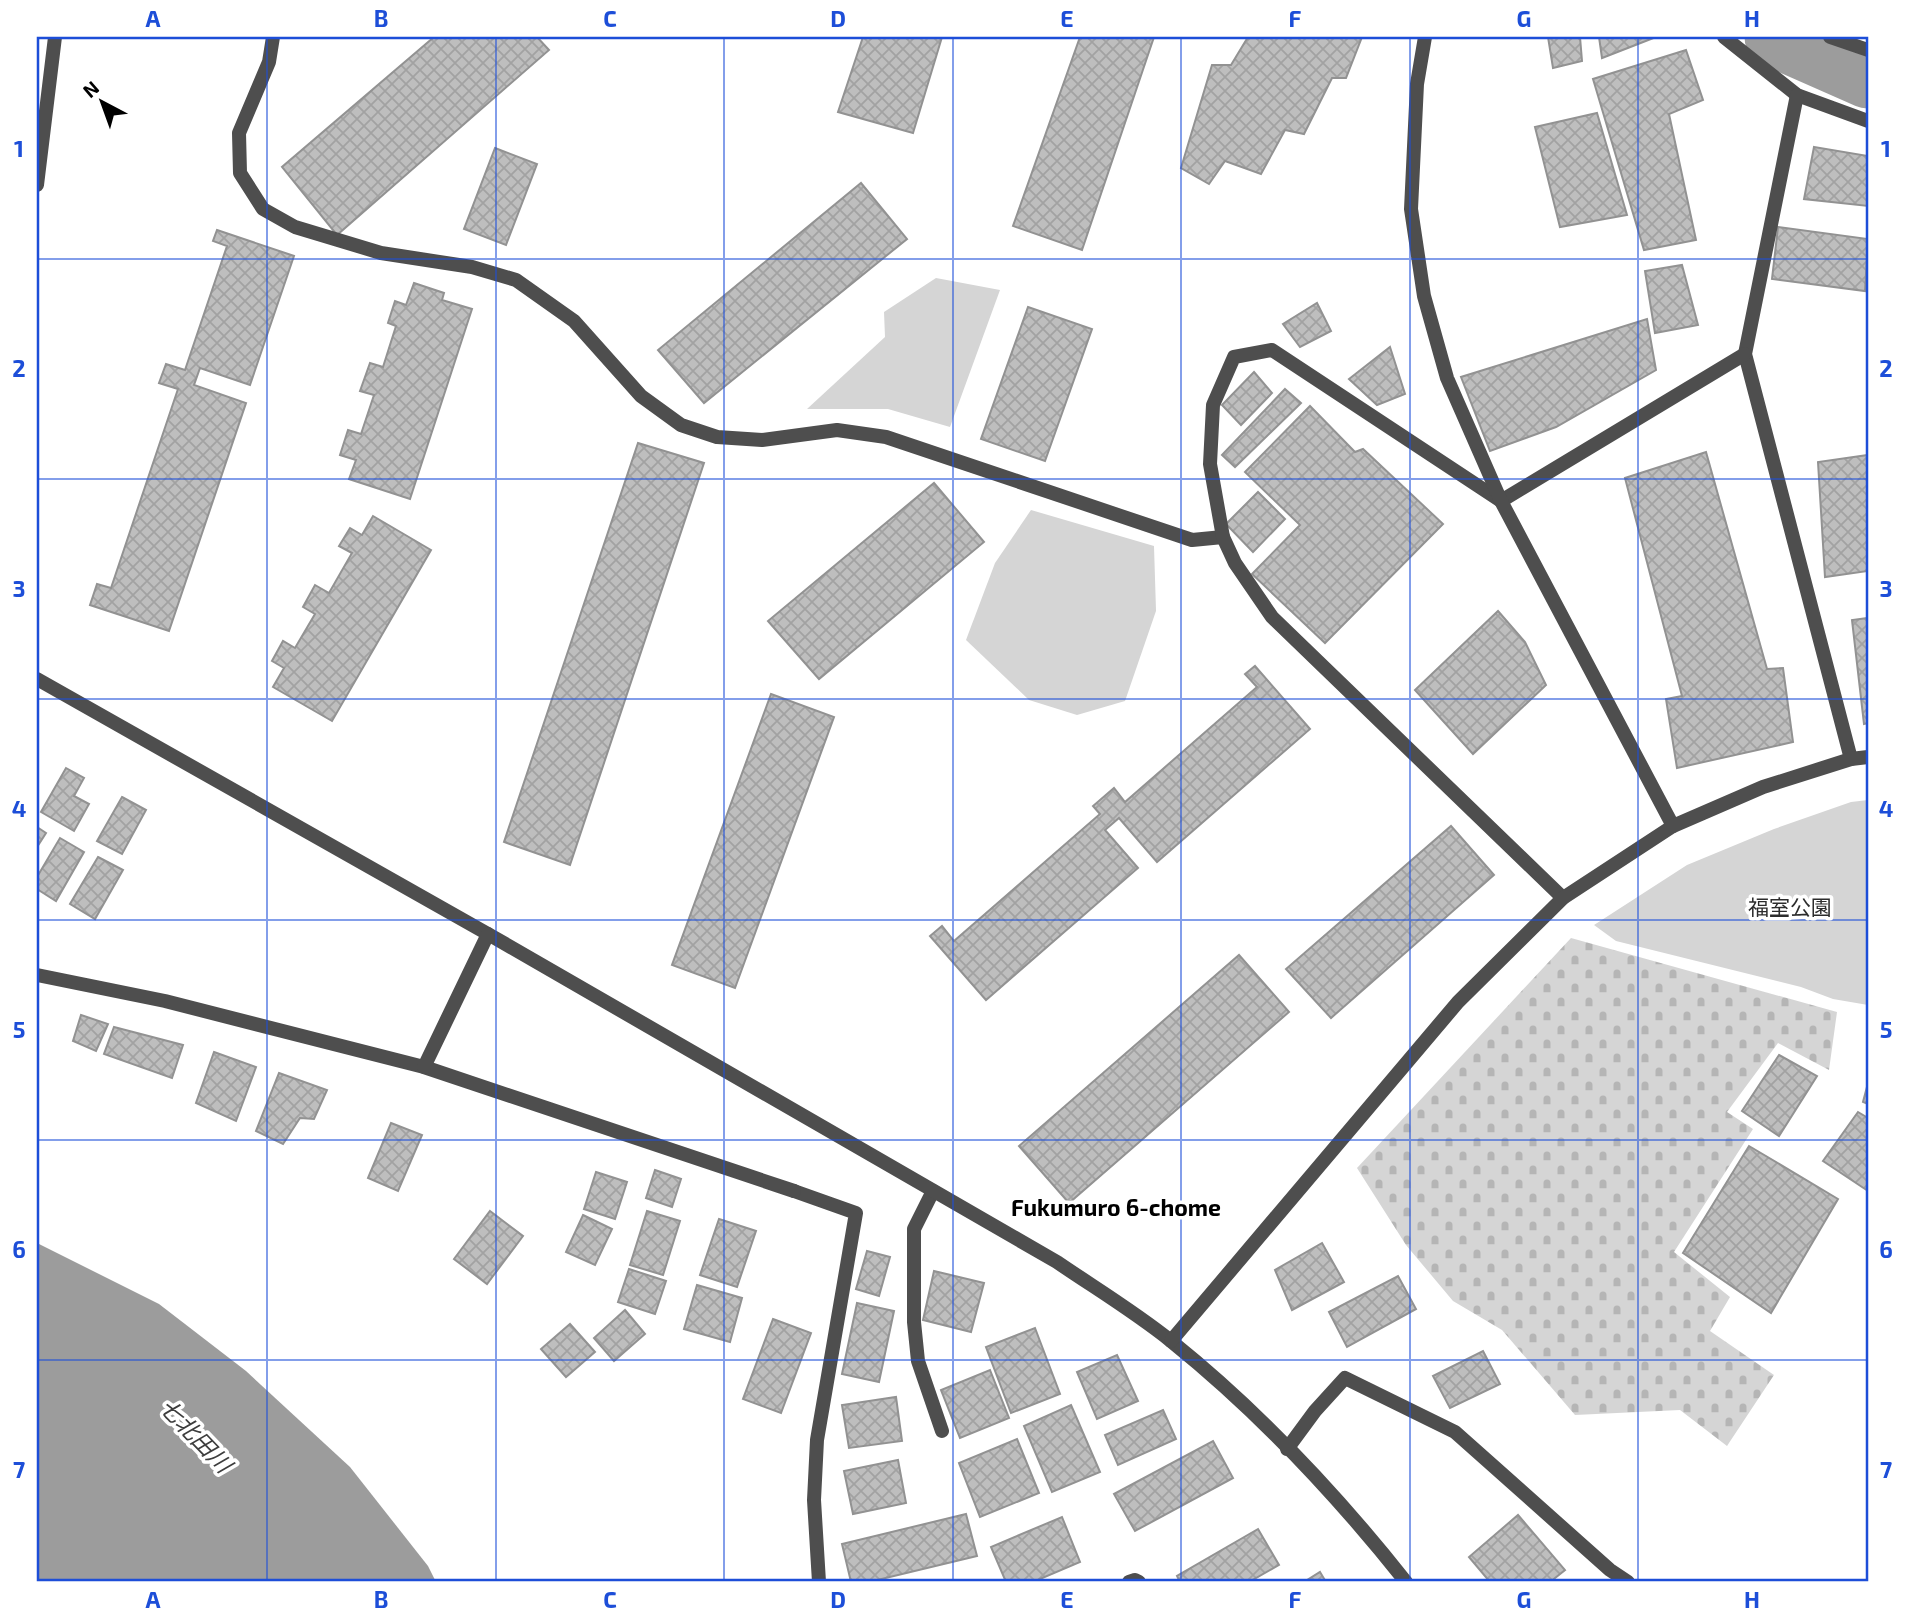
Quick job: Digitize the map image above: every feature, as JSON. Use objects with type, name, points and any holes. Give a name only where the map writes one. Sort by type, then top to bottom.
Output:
[{"type":"street","points":[[37,185],[55,37]]},
{"type":"street","points":[[273,37],[269,62],[239,133],[240,173],[263,209],[295,228],[381,253],[472,267],[516,280],[574,321],[641,396],[681,425],[717,437],[762,440],[837,430],[886,438],[1192,540],[1223,537]]},
{"type":"street","points":[[1424,37],[1417,84],[1411,209],[1424,296],[1447,378],[1501,501],[1673,826]]},
{"type":"street","points":[[1724,37],[1797,95],[1868,121]]},
{"type":"street","points":[[1830,37],[1868,50]]},
{"type":"street","points":[[1797,95],[1745,354],[1851,759]]},
{"type":"street","points":[[1501,501],[1272,349],[1234,357],[1213,405],[1210,464],[1223,537],[1235,564],[1272,617],[1563,898]]},
{"type":"street","points":[[1501,501],[1745,354]]},
{"type":"street","points":[[37,679],[488,934],[1057,1262],[1171,1341],[1287,1449],[1370,1538],[1406,1582]]},
{"type":"street","points":[[1171,1341],[1458,1002],[1563,898],[1673,826],[1763,787],[1851,759],[1868,757]]},
{"type":"street","points":[[424,1067],[488,934]]},
{"type":"street","points":[[37,975],[165,1001],[424,1067],[856,1213],[817,1440],[814,1500],[819,1582]]},
{"type":"street","points":[[933,1191],[914,1229],[914,1322],[918,1361],[942,1431]]},
{"type":"street","points":[[1287,1449],[1315,1411],[1345,1378],[1455,1432],[1609,1570],[1628,1582]]},
{"type":"street","points":[[1129,1582],[1139,1582]]},
{"type":"green space","points":[[936,278],[1000,290],[950,427],[888,409],[807,409],[885,337],[884,312]]},
{"type":"green space","points":[[1031,510],[1154,546],[1156,611],[1125,701],[1077,715],[1029,700],[966,640],[995,563]]},
{"type":"green space","name":"福室公園","points":[[1868,800],[1868,1005],[1833,999],[1801,987],[1616,941],[1594,925],[1687,865],[1774,829],[1851,802]]},
{"type":"green space","points":[[1571,938],[1837,1012],[1829,1070],[1778,1043],[1727,1112],[1753,1129],[1674,1252],[1730,1297],[1710,1331],[1774,1375],[1727,1446],[1680,1410],[1575,1415],[1502,1330],[1453,1301],[1406,1245],[1357,1168]]},
{"type":"water","name":"七北田川","points":[[37,1243],[159,1304],[246,1371],[350,1467],[428,1566],[436,1582],[37,1582]]},
{"type":"building","points":[[434,37],[537,37],[549,50],[337,235],[282,167]]},
{"type":"building","points":[[863,37],[942,37],[913,133],[838,112]]},
{"type":"building","points":[[1080,37],[1154,37],[1082,250],[1013,226]]},
{"type":"building","points":[[1248,37],[1362,37],[1346,78],[1332,78],[1304,134],[1285,130],[1261,174],[1225,161],[1209,184],[1181,168],[1212,65],[1231,65]]},
{"type":"building","points":[[1548,37],[1580,37],[1582,61],[1553,68]]},
{"type":"building","points":[[1599,37],[1656,37],[1602,58]]},
{"type":"building","points":[[1686,50],[1703,100],[1669,114],[1696,240],[1644,250],[1593,79]]},
{"type":"building","points":[[1597,113],[1627,215],[1560,227],[1535,127]]},
{"type":"building","points":[[1814,147],[1868,156],[1868,206],[1804,199]]},
{"type":"building","points":[[495,148],[537,164],[506,245],[464,229]]},
{"type":"building","points":[[861,183],[907,239],[704,403],[658,350]]},
{"type":"building","points":[[1778,227],[1868,239],[1865,291],[1772,279]]},
{"type":"building","points":[[217,230],[294,256],[250,385],[200,368],[194,385],[246,403],[169,631],[90,605],[97,584],[111,588],[178,389],[159,383],[166,364],[185,370],[227,246],[213,241]]},
{"type":"building","points":[[1682,265],[1698,325],[1655,333],[1645,271]]},
{"type":"building","points":[[414,283],[444,293],[442,300],[472,309],[410,499],[349,479],[356,460],[340,455],[348,430],[361,434],[374,395],[360,391],[370,363],[383,367],[396,326],[388,323],[395,301],[406,305]]},
{"type":"building","points":[[1317,303],[1331,331],[1300,347],[1283,324]]},
{"type":"building","points":[[1028,307],[1092,329],[1045,461],[981,439]]},
{"type":"building","points":[[1647,319],[1656,370],[1556,427],[1490,451],[1461,377]]},
{"type":"building","points":[[1390,347],[1405,394],[1377,405],[1349,379]]},
{"type":"building","points":[[1254,372],[1272,393],[1241,425],[1222,405]]},
{"type":"building","points":[[1285,389],[1301,403],[1235,467],[1222,455]]},
{"type":"building","points":[[1310,406],[1355,452],[1363,449],[1443,524],[1325,643],[1252,574],[1300,525],[1245,472]]},
{"type":"building","points":[[638,443],[704,463],[570,865],[504,842]]},
{"type":"building","points":[[1706,452],[1767,669],[1783,668],[1793,742],[1677,768],[1666,699],[1682,696],[1625,478]]},
{"type":"building","points":[[1868,455],[1868,571],[1825,577],[1818,462]]},
{"type":"building","points":[[934,483],[984,542],[819,679],[768,621]]},
{"type":"building","points":[[1258,492],[1285,519],[1253,552],[1226,524]]},
{"type":"building","points":[[373,516],[431,550],[332,721],[273,687],[284,668],[272,661],[283,641],[295,648],[315,614],[303,607],[315,585],[329,593],[352,553],[339,546],[350,528],[362,535]]},
{"type":"building","points":[[1498,611],[1525,642],[1546,685],[1473,754],[1415,690]]},
{"type":"building","points":[[1868,618],[1868,723],[1864,724],[1852,620]]},
{"type":"building","points":[[1255,666],[1310,729],[1157,862],[1119,818],[1105,830],[1138,868],[986,1000],[930,936],[942,926],[954,941],[1100,814],[1093,806],[1114,788],[1125,802],[1257,687],[1245,674]]},
{"type":"building","points":[[771,694],[834,717],[735,988],[672,965]]},
{"type":"building","points":[[66,768],[84,778],[74,796],[89,804],[74,831],[41,812]]},
{"type":"building","points":[[122,797],[146,810],[122,854],[97,841]]},
{"type":"building","points":[[1451,826],[1494,875],[1331,1018],[1286,969]]},
{"type":"building","points":[[37,827],[46,833],[37,847]]},
{"type":"building","points":[[60,838],[84,852],[56,901],[37,889],[37,877]]},
{"type":"building","points":[[98,857],[123,870],[95,919],[70,904]]},
{"type":"building","points":[[1239,955],[1289,1012],[1069,1203],[1019,1146]]},
{"type":"building","points":[[81,1015],[108,1024],[96,1051],[73,1041]]},
{"type":"building","points":[[114,1027],[183,1045],[172,1078],[104,1054]]},
{"type":"building","points":[[214,1052],[256,1067],[236,1121],[196,1103]]},
{"type":"building","points":[[1779,1055],[1817,1076],[1779,1136],[1742,1111]]},
{"type":"building","points":[[279,1073],[327,1090],[314,1119],[300,1118],[283,1144],[256,1131]]},
{"type":"building","points":[[1868,1083],[1868,1104],[1863,1102]]},
{"type":"building","points":[[1858,1112],[1868,1118],[1868,1191],[1823,1161]]},
{"type":"building","points":[[391,1123],[422,1135],[398,1191],[368,1178]]},
{"type":"building","points":[[1749,1146],[1838,1199],[1771,1313],[1683,1253]]},
{"type":"building","points":[[655,1170],[681,1179],[672,1207],[646,1198]]},
{"type":"building","points":[[596,1172],[627,1182],[615,1219],[584,1209]]},
{"type":"building","points":[[490,1211],[523,1236],[487,1284],[454,1259]]},
{"type":"building","points":[[647,1211],[680,1221],[663,1275],[630,1265]]},
{"type":"building","points":[[583,1215],[612,1229],[595,1265],[566,1252]]},
{"type":"building","points":[[719,1219],[756,1231],[737,1287],[700,1275]]},
{"type":"building","points":[[1322,1243],[1344,1282],[1292,1310],[1275,1270]]},
{"type":"building","points":[[867,1251],[890,1257],[879,1296],[856,1289]]},
{"type":"building","points":[[629,1269],[666,1281],[655,1314],[618,1302]]},
{"type":"building","points":[[934,1271],[984,1283],[971,1332],[923,1320]]},
{"type":"building","points":[[1398,1276],[1416,1309],[1347,1347],[1329,1312]]},
{"type":"building","points":[[697,1285],[742,1298],[730,1342],[684,1329]]},
{"type":"building","points":[[857,1303],[894,1311],[879,1382],[842,1374]]},
{"type":"building","points":[[625,1310],[645,1334],[614,1361],[594,1338]]},
{"type":"building","points":[[773,1319],[811,1333],[781,1413],[743,1399]]},
{"type":"building","points":[[570,1324],[595,1352],[566,1377],[541,1349]]},
{"type":"building","points":[[1035,1328],[1060,1394],[1011,1413],[986,1347]]},
{"type":"building","points":[[1483,1351],[1500,1384],[1450,1408],[1433,1376]]},
{"type":"building","points":[[1117,1355],[1138,1401],[1097,1419],[1077,1372]]},
{"type":"building","points":[[990,1370],[1009,1418],[960,1438],[941,1390]]},
{"type":"building","points":[[896,1397],[902,1441],[849,1448],[842,1405]]},
{"type":"building","points":[[1071,1405],[1100,1472],[1052,1492],[1024,1426]]},
{"type":"building","points":[[1163,1410],[1176,1439],[1118,1465],[1105,1435]]},
{"type":"building","points":[[1017,1439],[1039,1493],[980,1517],[959,1463]]},
{"type":"building","points":[[1213,1441],[1233,1478],[1135,1531],[1114,1494]]},
{"type":"building","points":[[898,1460],[906,1503],[853,1514],[844,1471]]},
{"type":"building","points":[[966,1514],[977,1556],[869,1582],[851,1582],[842,1544]]},
{"type":"building","points":[[1518,1515],[1565,1570],[1550,1582],[1490,1582],[1469,1557]]},
{"type":"building","points":[[1062,1517],[1080,1562],[1033,1582],[1006,1582],[991,1547]]},
{"type":"building","points":[[1258,1529],[1279,1565],[1249,1582],[1180,1582],[1177,1576]]},
{"type":"building","points":[[1320,1572],[1326,1582],[1304,1582]]},
{"type":"waterway","points":[[1775,37],[1868,78]]},
{"type":"district","name":"Fukumuro 6-chome","points":[[1116,1207]]}]
